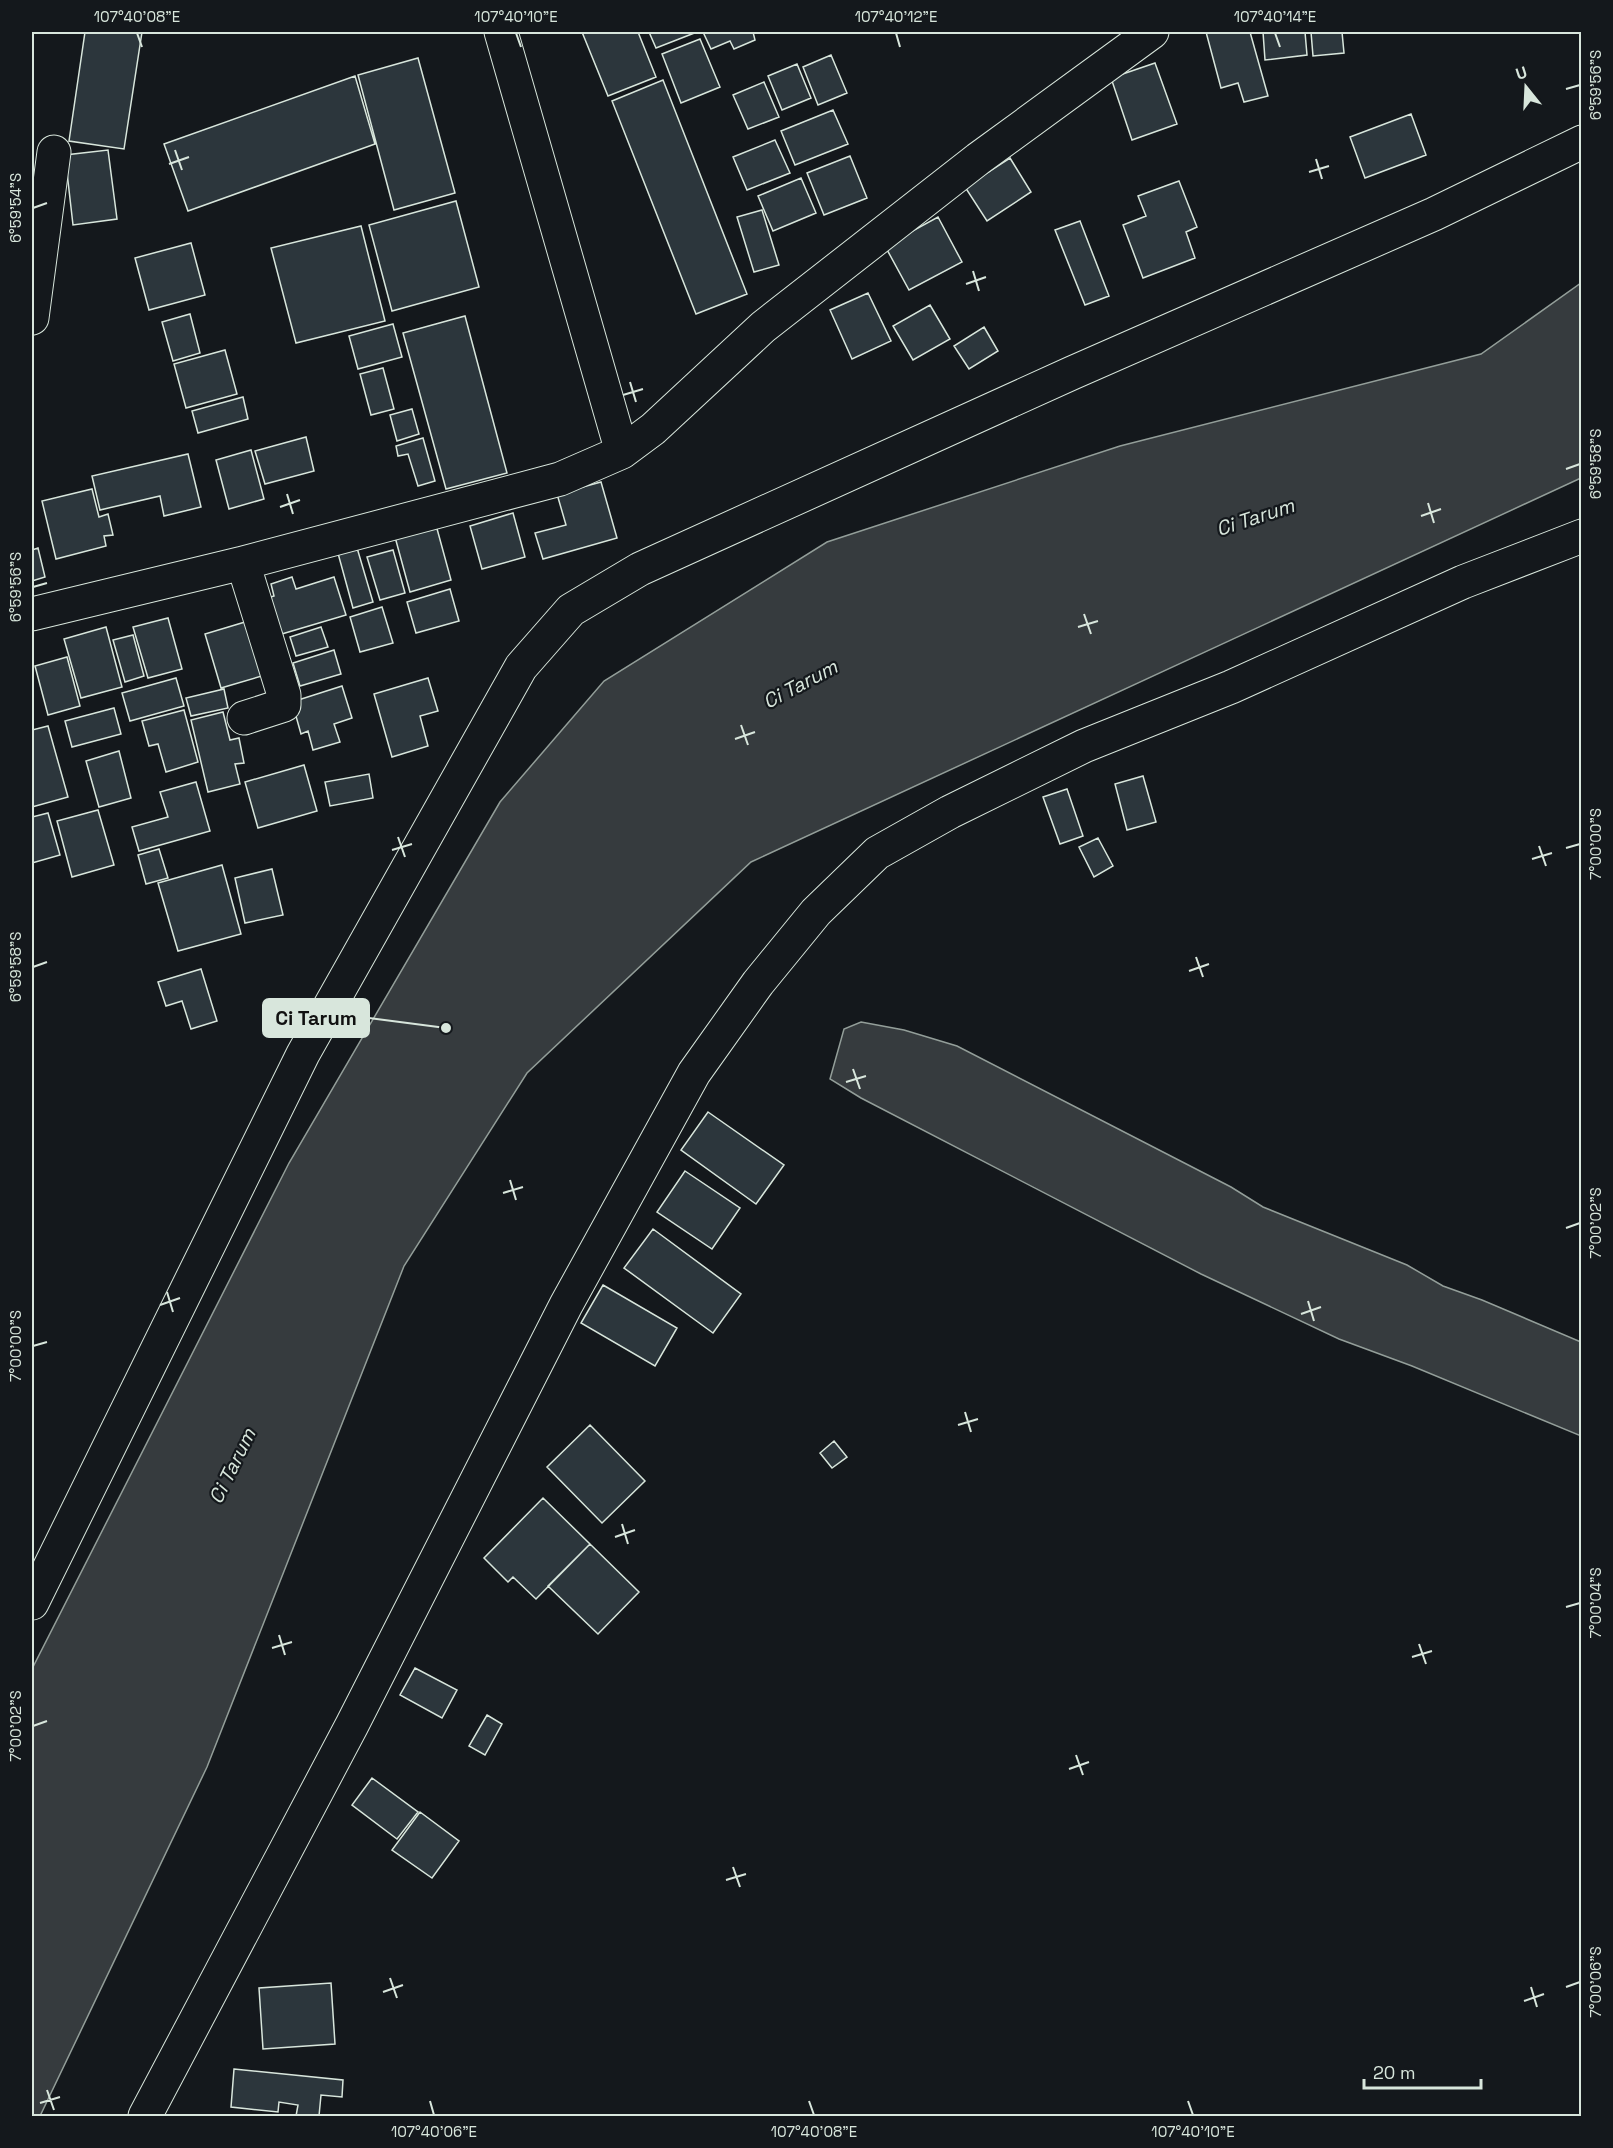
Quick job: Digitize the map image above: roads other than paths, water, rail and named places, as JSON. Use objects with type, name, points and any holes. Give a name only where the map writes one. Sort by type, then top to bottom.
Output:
[{"type":"street","points":[[501,32],[622,452]]},
{"type":"street","points":[[32,614],[243,563],[560,479],[622,452],[653,429],[763,327],[978,159],[1152,32]]},
{"type":"street","points":[[32,1603],[303,1054],[521,667],[571,610],[640,569],[1072,373],[1434,214],[1581,142]]},
{"type":"street","points":[[32,318],[54,152]]},
{"type":"street","points":[[145,2116],[352,1725],[566,1305],[689,1083],[758,983],[816,912],[877,854],[950,812],[1074,751],[1231,687],[1463,582],[1581,536]]},
{"type":"street","points":[[243,563],[284,695],[284,705],[244,718]]},
{"type":"water","points":[[1581,283],[1581,478],[751,862],[527,1073],[404,1266],[207,1767],[40,2116],[32,2116],[32,1669],[289,1163],[500,802],[604,681],[827,542],[1120,446],[1481,354]]},
{"type":"water","points":[[861,1022],[904,1030],[957,1046],[1231,1187],[1263,1207],[1407,1265],[1443,1286],[1581,1342],[1581,1436],[1412,1366],[1339,1339],[1201,1274],[861,1098],[830,1079],[844,1029]]},
{"type":"place","name":"Ci Tarum","points":[[446,1028]]}]
